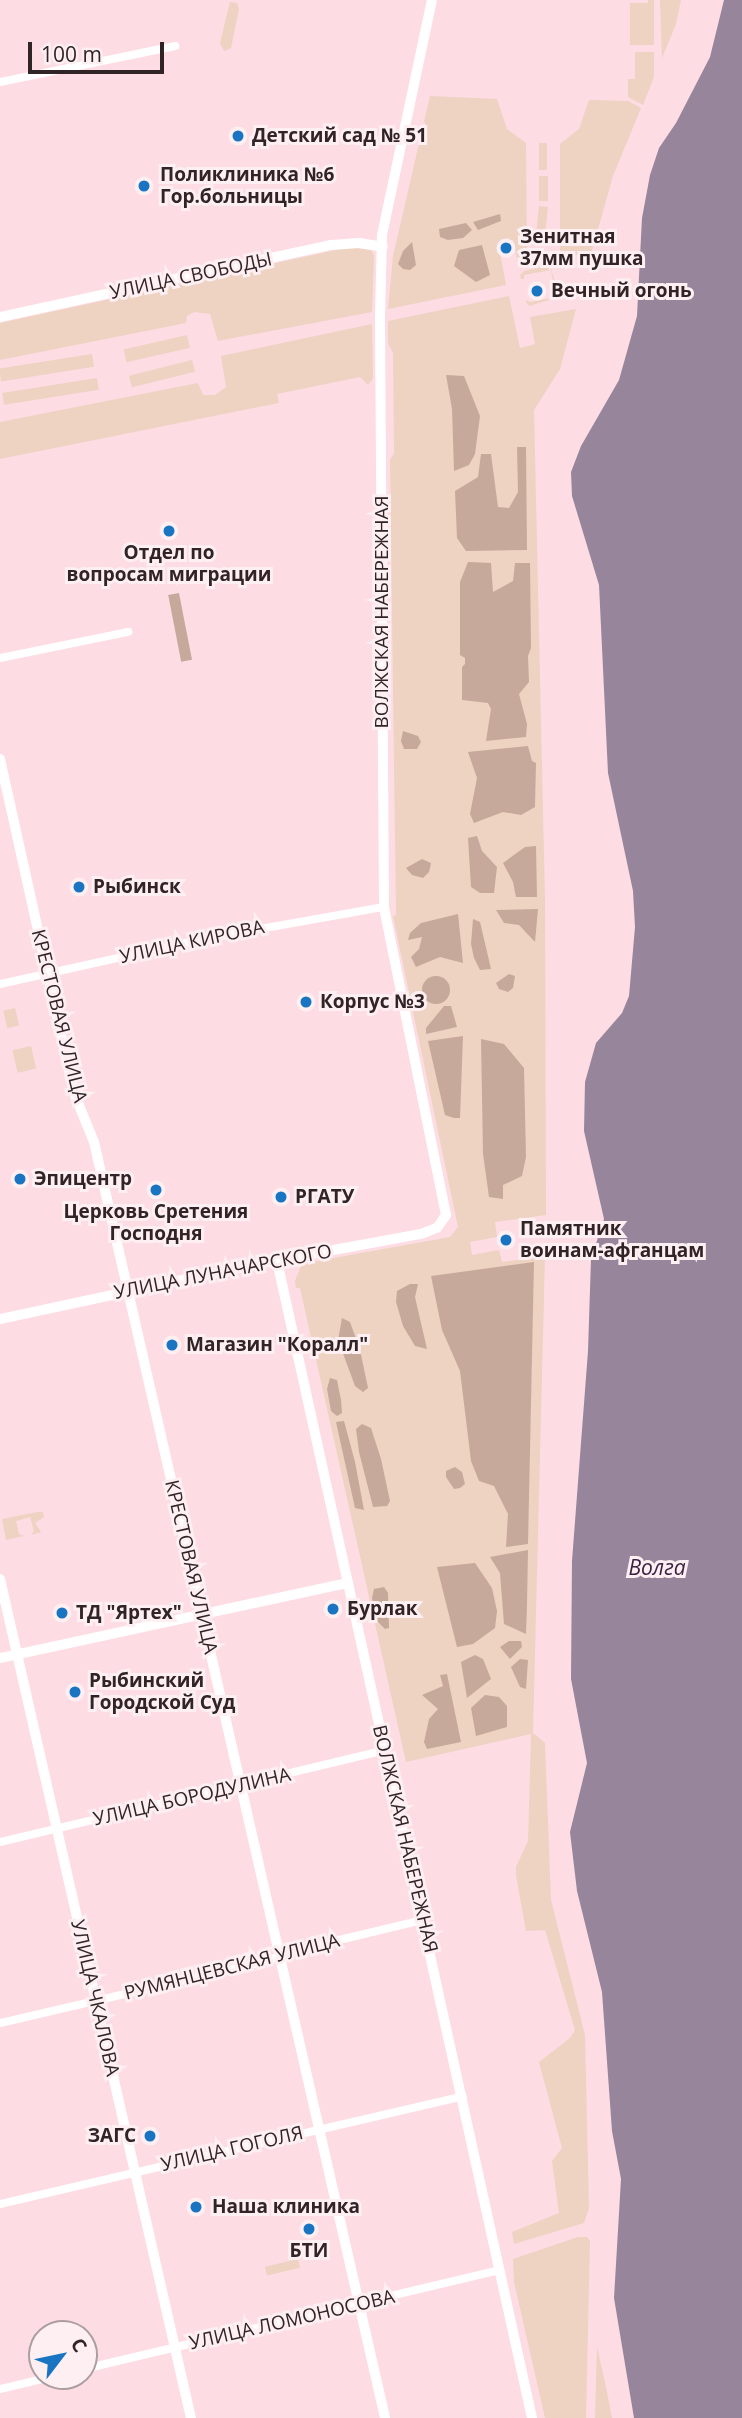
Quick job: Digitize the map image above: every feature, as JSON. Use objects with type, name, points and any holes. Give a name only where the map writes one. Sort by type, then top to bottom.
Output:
[{"type":"street","name":"ВОЛЖСКАЯ НАБЕРЕЖНАЯ","points":[[432,0],[390,194],[383,247],[380,316],[384,907],[446,1205],[443,1222]]},
{"type":"street","points":[[0,82],[175,46]]},
{"type":"street","name":"УЛИЦА СВОБОДЫ","points":[[0,317],[331,245],[359,243],[383,247]]},
{"type":"street","points":[[0,658],[128,632]]},
{"type":"street","name":"КРЕСТОВАЯ УЛИЦА","points":[[0,759],[74,1093],[94,1142],[319,2129],[364,2302],[385,2418]]},
{"type":"street","name":"УЛИЦА КИРОВА","points":[[0,984],[198,940],[384,907]]},
{"type":"street","name":"УЛИЦА ЛУНАЧАРСКОГО","points":[[0,1319],[128,1291],[421,1234],[437,1228],[443,1222]]},
{"type":"street","name":"ВОЛЖСКАЯ НАБЕРЕЖНАЯ","points":[[277,1261],[532,2418]]},
{"type":"street","name":"УЛИЦА ЧКАЛОВА","points":[[0,1579],[191,2418]]},
{"type":"street","points":[[0,1658],[348,1583]]},
{"type":"street","name":"УЛИЦА БОРОДУЛИНА","points":[[0,1842],[384,1750]]},
{"type":"street","name":"РУМЯНЦЕВСКАЯ УЛИЦА","points":[[0,2023],[422,1920]]},
{"type":"street","name":"УЛИЦА ГОГОЛЯ","points":[[0,2204],[463,2096]]},
{"type":"street","name":"УЛИЦА ЛОМОНОСОВА","points":[[98,2366],[500,2270]]},
{"type":"street","points":[[0,2389],[28,2382]]},
{"type":"shaded area","points":[[648,0],[654,0],[654,45],[630,45],[630,3],[648,3]]},
{"type":"shaded area","points":[[660,0],[681,0],[676,24],[662,58]]},
{"type":"shaded area","points":[[230,2],[237,3],[239,9],[231,48],[224,51],[220,43]]},
{"type":"shaded area","points":[[635,52],[654,52],[654,77],[643,105],[628,97],[628,79],[635,79]]},
{"type":"shaded area","points":[[430,96],[497,99],[507,129],[526,143],[527,261],[518,263],[513,240],[498,242],[506,285],[388,309],[393,256]]},
{"type":"shaded area","points":[[589,100],[628,101],[641,108],[613,176],[591,254],[560,256],[560,144],[579,129]]},
{"type":"shaded area","points":[[539,143],[547,143],[547,170],[539,170]]},
{"type":"shaded area","points":[[539,176],[548,176],[548,201],[539,201]]},
{"type":"shaded area","points":[[539,206],[548,207],[545,235],[536,234]]},
{"type":"shaded area","points":[[500,214],[501,221],[478,230],[473,222]]},
{"type":"shaded area","points":[[466,223],[472,230],[463,238],[448,240],[440,237],[439,229]]},
{"type":"shaded area","points":[[412,242],[416,265],[410,270],[403,269],[398,264],[403,251]]},
{"type":"shaded area","points":[[482,245],[490,275],[476,282],[454,266],[459,250]]},
{"type":"shaded area","points":[[350,247],[371,250],[374,255],[372,312],[218,341],[210,314],[194,312],[187,316],[186,323],[0,360],[0,323]]},
{"type":"shaded area","points":[[550,265],[559,297],[529,306],[525,300],[530,302],[556,297],[551,270],[524,275],[524,279],[521,279],[520,275],[524,271]]},
{"type":"shaded area","points":[[509,296],[520,348],[535,344],[530,317],[576,309],[560,369],[534,410],[545,899],[546,1215],[495,1222],[497,1237],[470,1242],[472,1255],[499,1250],[502,1262],[545,1256],[533,1733],[545,1743],[551,1900],[585,2035],[589,2208],[584,2223],[514,2244],[512,2232],[559,2213],[552,2161],[562,2148],[539,2062],[570,2038],[575,2030],[545,1930],[526,1931],[516,1875],[516,1867],[528,1841],[531,1734],[406,1762],[300,1288],[296,1288],[295,1281],[301,1266],[306,1263],[450,1237],[458,1227],[393,916],[396,915],[390,460],[394,453],[393,353],[388,343],[388,321]]},
{"type":"shaded area","points":[[372,324],[373,378],[368,385],[360,377],[277,394],[279,403],[0,459],[0,422],[198,383],[203,395],[215,395],[226,387],[221,356]]},
{"type":"shaded area","points":[[187,335],[190,348],[127,362],[124,350]]},
{"type":"shaded area","points":[[92,354],[94,367],[1,382],[0,369]]},
{"type":"shaded area","points":[[192,360],[195,372],[132,387],[129,376]]},
{"type":"shaded area","points":[[446,375],[464,376],[480,416],[475,454],[469,465],[454,471],[452,409]]},
{"type":"shaded area","points":[[97,378],[99,390],[4,405],[2,393]]},
{"type":"shaded area","points":[[517,447],[526,447],[527,550],[466,551],[457,538],[455,491],[478,477],[481,454],[491,454],[498,507],[509,508],[518,492]]},
{"type":"shaded area","points":[[468,562],[491,563],[493,592],[513,581],[515,563],[530,563],[529,682],[519,694],[527,724],[526,737],[486,741],[491,709],[488,703],[462,700],[462,667],[465,658],[460,655],[460,582]]},
{"type":"shaded area","points":[[179,593],[192,660],[181,662],[168,595]]},
{"type":"shaded area","points":[[403,731],[418,736],[421,742],[417,749],[404,749],[401,741]]},
{"type":"shaded area","points":[[528,746],[532,761],[536,763],[535,807],[521,815],[503,812],[474,823],[470,814],[477,778],[468,752]]},
{"type":"shaded area","points":[[477,836],[482,851],[497,867],[494,893],[480,893],[471,887],[468,838]]},
{"type":"shaded area","points":[[536,846],[537,897],[516,897],[513,882],[503,863],[525,847]]},
{"type":"shaded area","points":[[422,859],[431,863],[429,872],[423,878],[412,875],[406,868]]},
{"type":"shaded area","points":[[538,909],[535,942],[519,925],[504,923],[496,910]]},
{"type":"shaded area","points":[[458,914],[463,963],[440,957],[416,967],[411,957],[419,949],[422,937],[408,940],[410,933],[421,923]]},
{"type":"shaded area","points":[[473,919],[480,922],[491,969],[480,970],[474,958],[471,944]]},
{"type":"shaded area","points":[[509,974],[515,976],[513,988],[508,992],[499,989],[496,983]]},
{"type":"shaded area","points":[[436,976],[446,980],[450,990],[446,1000],[436,1004],[426,1000],[422,990],[426,980]]},
{"type":"shaded area","points":[[444,1006],[451,1006],[457,1027],[426,1034],[426,1028]]},
{"type":"shaded area","points":[[15,1008],[19,1026],[7,1028],[3,1011]]},
{"type":"shaded area","points":[[463,1036],[460,1118],[454,1118],[445,1115],[428,1041]]},
{"type":"shaded area","points":[[481,1039],[504,1044],[524,1068],[526,1157],[522,1176],[503,1185],[503,1199],[489,1197],[483,1154]]},
{"type":"shaded area","points":[[31,1046],[36,1068],[18,1073],[12,1050]]},
{"type":"shaded area","points":[[534,1262],[528,1544],[506,1547],[508,1514],[494,1486],[479,1481],[471,1461],[460,1371],[442,1330],[431,1276]]},
{"type":"shaded area","points":[[410,1284],[418,1284],[415,1297],[427,1349],[415,1346],[403,1326],[396,1302],[397,1291]]},
{"type":"shaded area","points":[[342,1318],[350,1322],[360,1350],[368,1388],[363,1392],[355,1386],[338,1340]]},
{"type":"shaded area","points":[[330,1378],[337,1380],[341,1400],[342,1413],[337,1416],[331,1411],[327,1389]]},
{"type":"shaded area","points":[[344,1421],[364,1510],[355,1508],[336,1422]]},
{"type":"shaded area","points":[[362,1424],[371,1428],[381,1459],[390,1501],[387,1506],[373,1507],[359,1452],[356,1429]]},
{"type":"shaded area","points":[[455,1467],[462,1472],[465,1484],[454,1489],[446,1477],[446,1471]]},
{"type":"shaded area","points":[[43,1512],[44,1517],[35,1523],[41,1532],[31,1535],[34,1531],[30,1517],[16,1521],[19,1534],[24,1536],[6,1540],[2,1519]]},
{"type":"shaded area","points":[[528,1550],[526,1634],[504,1624],[500,1573],[490,1557]]},
{"type":"shaded area","points":[[475,1563],[492,1588],[497,1611],[495,1628],[473,1644],[457,1647],[437,1567]]},
{"type":"shaded area","points":[[384,1587],[388,1593],[389,1628],[385,1629],[378,1622],[372,1598],[374,1589]]},
{"type":"shaded area","points":[[509,1641],[521,1641],[522,1647],[510,1659],[500,1647]]},
{"type":"shaded area","points":[[475,1655],[483,1659],[491,1679],[467,1698],[461,1662]]},
{"type":"shaded area","points":[[520,1659],[528,1660],[526,1689],[520,1687],[511,1667]]},
{"type":"shaded area","points":[[447,1674],[461,1742],[427,1749],[424,1742],[429,1719],[438,1709],[422,1695],[443,1686],[440,1675]]},
{"type":"shaded area","points":[[485,1695],[499,1697],[507,1706],[507,1727],[476,1736],[471,1708]]},
{"type":"shaded area","points":[[578,2237],[587,2237],[590,2241],[586,2418],[545,2418],[514,2282],[513,2259]]},
{"type":"shaded area","points":[[298,2259],[300,2268],[267,2275],[265,2267]]},
{"type":"shaded area","points":[[597,2347],[606,2387],[612,2418],[595,2418]]},
{"type":"water","name":"Волга","points":[[724,0],[742,0],[742,2418],[634,2418],[614,2298],[621,2179],[612,2131],[602,1992],[577,1891],[570,1832],[587,1763],[571,1679],[572,1561],[588,1351],[591,1259],[604,1219],[584,1131],[585,1082],[596,1043],[622,1013],[629,996],[635,927],[633,891],[608,773],[599,585],[572,496],[571,472],[581,446],[619,380],[637,316],[642,218],[650,175],[659,148],[676,123],[710,57]]},
{"type":"place","name":"Детский сад № 51","points":[[238,136]]},
{"type":"place","name":"Поликлиника №6 Гор.больницы","points":[[144,186]]},
{"type":"place","name":"Зенитная 37мм пушка","points":[[506,248]]},
{"type":"place","name":"Вечный огонь","points":[[537,291]]},
{"type":"place","name":"Отдел по вопросам миграции","points":[[169,531]]},
{"type":"place","name":"Рыбинск","points":[[79,887]]},
{"type":"place","name":"Корпус №3","points":[[306,1002]]},
{"type":"place","name":"Эпицентр","points":[[20,1179]]},
{"type":"place","name":"Церковь Сретения Господня","points":[[156,1190]]},
{"type":"place","name":"РГАТУ","points":[[281,1197]]},
{"type":"place","name":"Памятник воинам-афганцам","points":[[506,1240]]},
{"type":"place","name":"Магазин \"Коралл\"","points":[[172,1345]]},
{"type":"place","name":"Бурлак","points":[[333,1609]]},
{"type":"place","name":"ТД \"Яртех\"","points":[[62,1613]]},
{"type":"place","name":"Рыбинский Городской Суд","points":[[75,1692]]},
{"type":"place","name":"ЗАГС","points":[[150,2136]]},
{"type":"place","name":"Наша клиника","points":[[196,2207]]},
{"type":"place","name":"БТИ","points":[[309,2229]]}]
